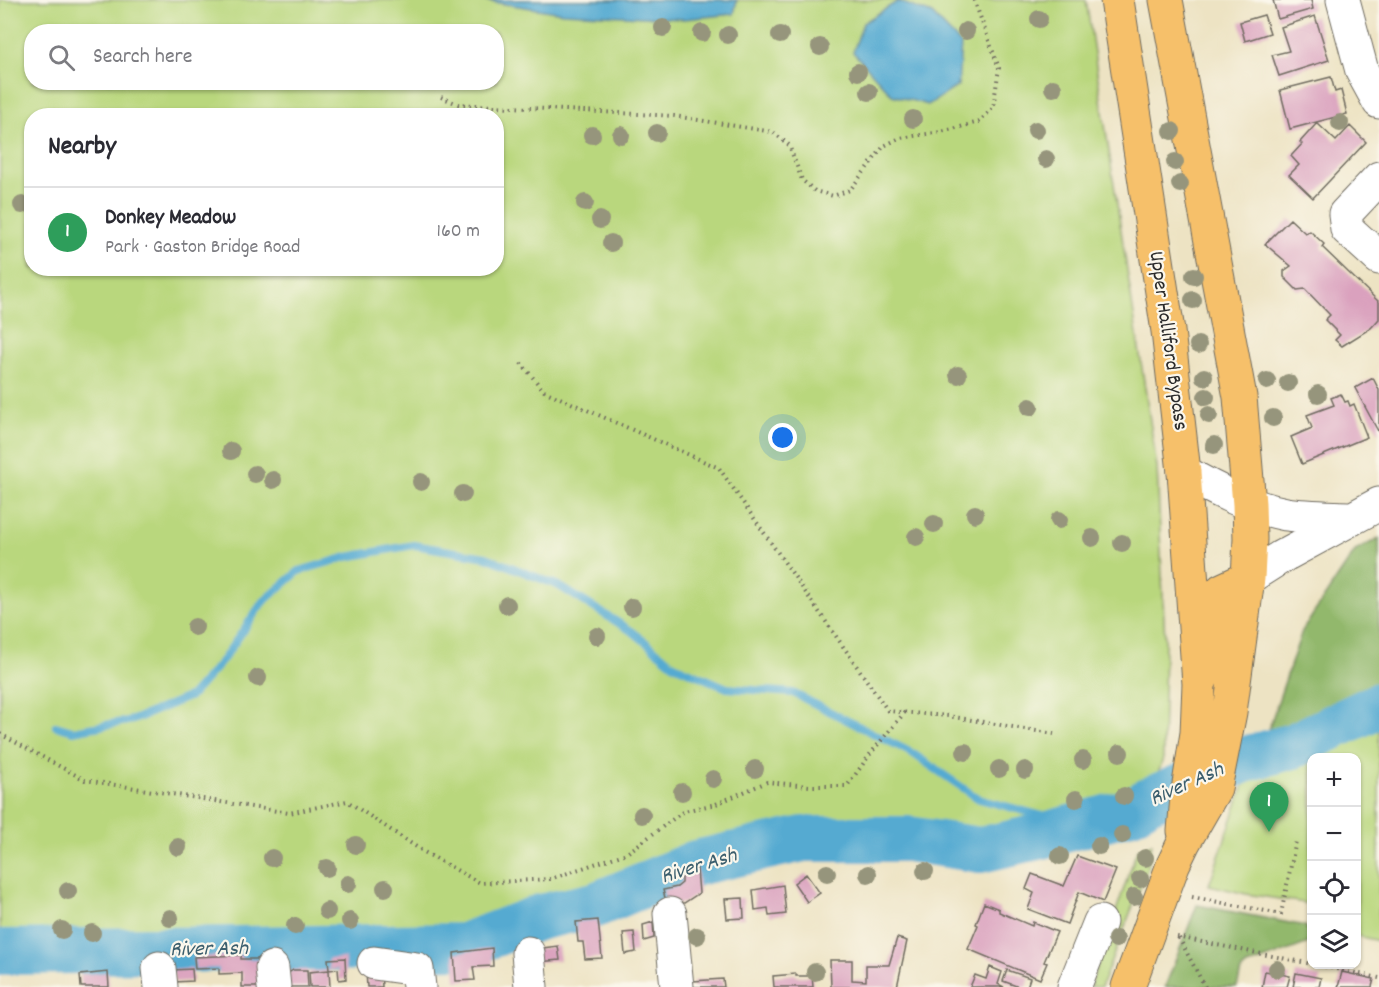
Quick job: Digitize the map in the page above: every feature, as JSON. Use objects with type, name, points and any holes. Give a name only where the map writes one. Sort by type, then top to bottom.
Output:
[{"type":"main road","name":"Upper Halliford Bypass","points":[[1117,0],[1168,332],[1184,472],[1199,684],[1198,785]]},
{"type":"main road","points":[[1128,987],[1165,932],[1164,892],[1184,842],[1198,785],[1222,751],[1230,712],[1248,578],[1250,539],[1240,397],[1166,0]]},
{"type":"main road","points":[[1199,684],[1215,650],[1217,613],[1222,590],[1248,578]]},
{"type":"street","points":[[1343,0],[1362,71],[1379,102]]},
{"type":"street","points":[[1379,178],[1345,214],[1347,229],[1379,258]]},
{"type":"street","points":[[1184,472],[1216,490],[1249,504],[1286,514],[1365,511]]},
{"type":"street","points":[[1248,578],[1365,511]]},
{"type":"street","points":[[670,914],[677,987]]},
{"type":"street","points":[[1074,987],[1100,922]]},
{"type":"street","points":[[528,953],[531,987]]},
{"type":"street","points":[[374,963],[417,969],[420,987]]},
{"type":"path","points":[[441,97],[458,104],[674,116],[773,132],[789,145],[802,180],[815,192],[833,196],[850,190],[884,146],[900,138],[941,132],[979,122],[993,108],[999,68],[974,0]]},
{"type":"path","points":[[521,363],[544,391],[719,468],[888,711],[948,717],[1054,734]]},
{"type":"path","points":[[0,734],[85,780],[289,813],[347,801],[424,852],[480,882],[550,879],[627,853],[684,811],[716,804],[767,782],[809,786],[847,786],[905,712]]},
{"type":"path","points":[[1164,892],[1281,914],[1296,841]]},
{"type":"path","points":[[1165,932],[1307,963]]},
{"type":"path","points":[[1165,932],[1205,987]]},
{"type":"path","points":[[1336,969],[1379,978]]},
{"type":"green space","points":[[0,0],[1086,0],[1157,467],[1165,641],[1163,759],[1149,800],[1131,811],[1042,836],[980,850],[908,839],[803,839],[696,863],[595,905],[540,917],[463,946],[0,952]]},
{"type":"green space","points":[[1379,538],[1379,694],[1348,708],[1267,734],[1302,631],[1355,551]]},
{"type":"green space","points":[[1379,719],[1379,941],[1361,937],[1361,753],[1307,753],[1307,903],[1246,894],[1209,885],[1251,770],[1344,735]]},
{"type":"green space","points":[[1152,843],[1147,870],[1101,987],[1090,987],[1137,850]]},
{"type":"green space","points":[[1197,905],[1305,926],[1307,929],[1307,944],[1247,966],[1241,971],[1237,987],[1165,987]]},
{"type":"water","points":[[479,0],[737,0],[734,14],[684,19],[563,13]]},
{"type":"water","points":[[898,1],[932,14],[961,44],[958,86],[928,105],[892,95],[853,52],[863,23]]},
{"type":"building","points":[[1273,0],[1311,0],[1313,9],[1278,19]]},
{"type":"building","points":[[1264,15],[1270,33],[1245,41],[1240,22]]},
{"type":"building","points":[[1315,16],[1329,60],[1279,76],[1272,55],[1289,51],[1281,27]]},
{"type":"building","points":[[1331,77],[1335,92],[1341,90],[1347,114],[1290,129],[1280,90]]},
{"type":"building","points":[[1317,123],[1336,141],[1350,126],[1366,142],[1313,198],[1289,175],[1299,165],[1291,156]]},
{"type":"building","points":[[1290,219],[1305,233],[1310,231],[1324,244],[1322,247],[1379,302],[1379,319],[1371,328],[1342,346],[1335,340],[1340,335],[1325,320],[1330,315],[1305,289],[1297,290],[1284,277],[1284,271],[1291,266],[1265,244]]},
{"type":"building","points":[[1373,378],[1379,390],[1379,433],[1355,388]]},
{"type":"building","points":[[1341,394],[1350,406],[1354,404],[1367,437],[1302,464],[1291,437],[1312,428],[1307,415],[1334,405],[1331,398]]},
{"type":"building","points":[[1077,856],[1116,870],[1103,902],[1079,892],[1067,924],[1028,909],[1034,893],[1026,889],[1032,874],[1064,886]]},
{"type":"building","points":[[697,869],[699,893],[684,903],[667,906],[663,890],[677,887],[682,883],[682,873]]},
{"type":"building","points":[[806,874],[820,893],[807,902],[794,883]]},
{"type":"building","points":[[783,885],[786,914],[769,916],[768,908],[755,910],[753,890]]},
{"type":"building","points":[[743,898],[744,918],[727,919],[725,899]]},
{"type":"building","points":[[984,903],[1032,926],[1033,922],[1057,932],[1044,962],[1047,963],[1040,979],[968,949]]},
{"type":"building","points":[[598,920],[602,958],[585,959],[583,942],[578,942],[576,922]]},
{"type":"building","points":[[653,922],[654,938],[644,941],[643,925]]},
{"type":"building","points":[[634,932],[636,952],[625,954],[623,933]]},
{"type":"building","points":[[897,938],[907,941],[897,987],[831,987],[830,960],[852,960],[852,980],[866,981],[866,965],[889,965]]},
{"type":"building","points":[[558,946],[560,960],[537,962],[535,949]]},
{"type":"building","points":[[492,948],[493,966],[473,967],[475,980],[456,981],[454,953]]},
{"type":"building","points":[[241,955],[241,959],[260,959],[261,987],[242,987],[242,973],[219,974],[219,968],[195,969],[194,957]]},
{"type":"building","points":[[345,958],[346,979],[339,980],[338,969],[329,970],[328,959]]},
{"type":"building","points":[[990,967],[1002,972],[998,984],[1004,987],[970,987],[975,975],[986,979]]},
{"type":"building","points":[[192,969],[193,981],[174,982],[173,970]]},
{"type":"building","points":[[293,970],[307,970],[308,987],[279,987],[278,980]]},
{"type":"building","points":[[329,970],[330,987],[310,987],[309,972]]},
{"type":"building","points":[[1007,970],[1030,978],[1027,987],[1019,987],[1003,981]]},
{"type":"building","points":[[381,971],[382,987],[367,987],[366,972]]},
{"type":"building","points":[[1265,971],[1290,976],[1287,987],[1262,987]]},
{"type":"building","points":[[108,972],[109,987],[81,987],[80,975]]},
{"type":"building","points":[[1342,972],[1374,979],[1372,987],[1338,987]]},
{"type":"building","points":[[1296,973],[1321,978],[1319,987],[1293,987]]},
{"type":"building","points":[[796,974],[796,976],[812,976],[813,987],[774,987],[773,976]]},
{"type":"building","points":[[723,979],[724,987],[693,987],[693,981]]},
{"type":"waterway","points":[[56,726],[73,731],[133,720],[191,696],[222,661],[262,603],[299,571],[347,557],[414,545],[486,557],[559,586],[633,632],[674,665],[727,688],[793,693],[912,753],[979,799],[1043,816],[1131,811]]},
{"type":"waterway","name":"River Ash","points":[[0,952],[463,946],[540,917],[595,905],[696,863],[803,839],[908,839],[980,850],[1042,836],[1131,811],[1149,800],[1249,758],[1293,746],[1379,705]]},
{"type":"place","name":"Donkey Meadow","points":[[1269,832]]}]
